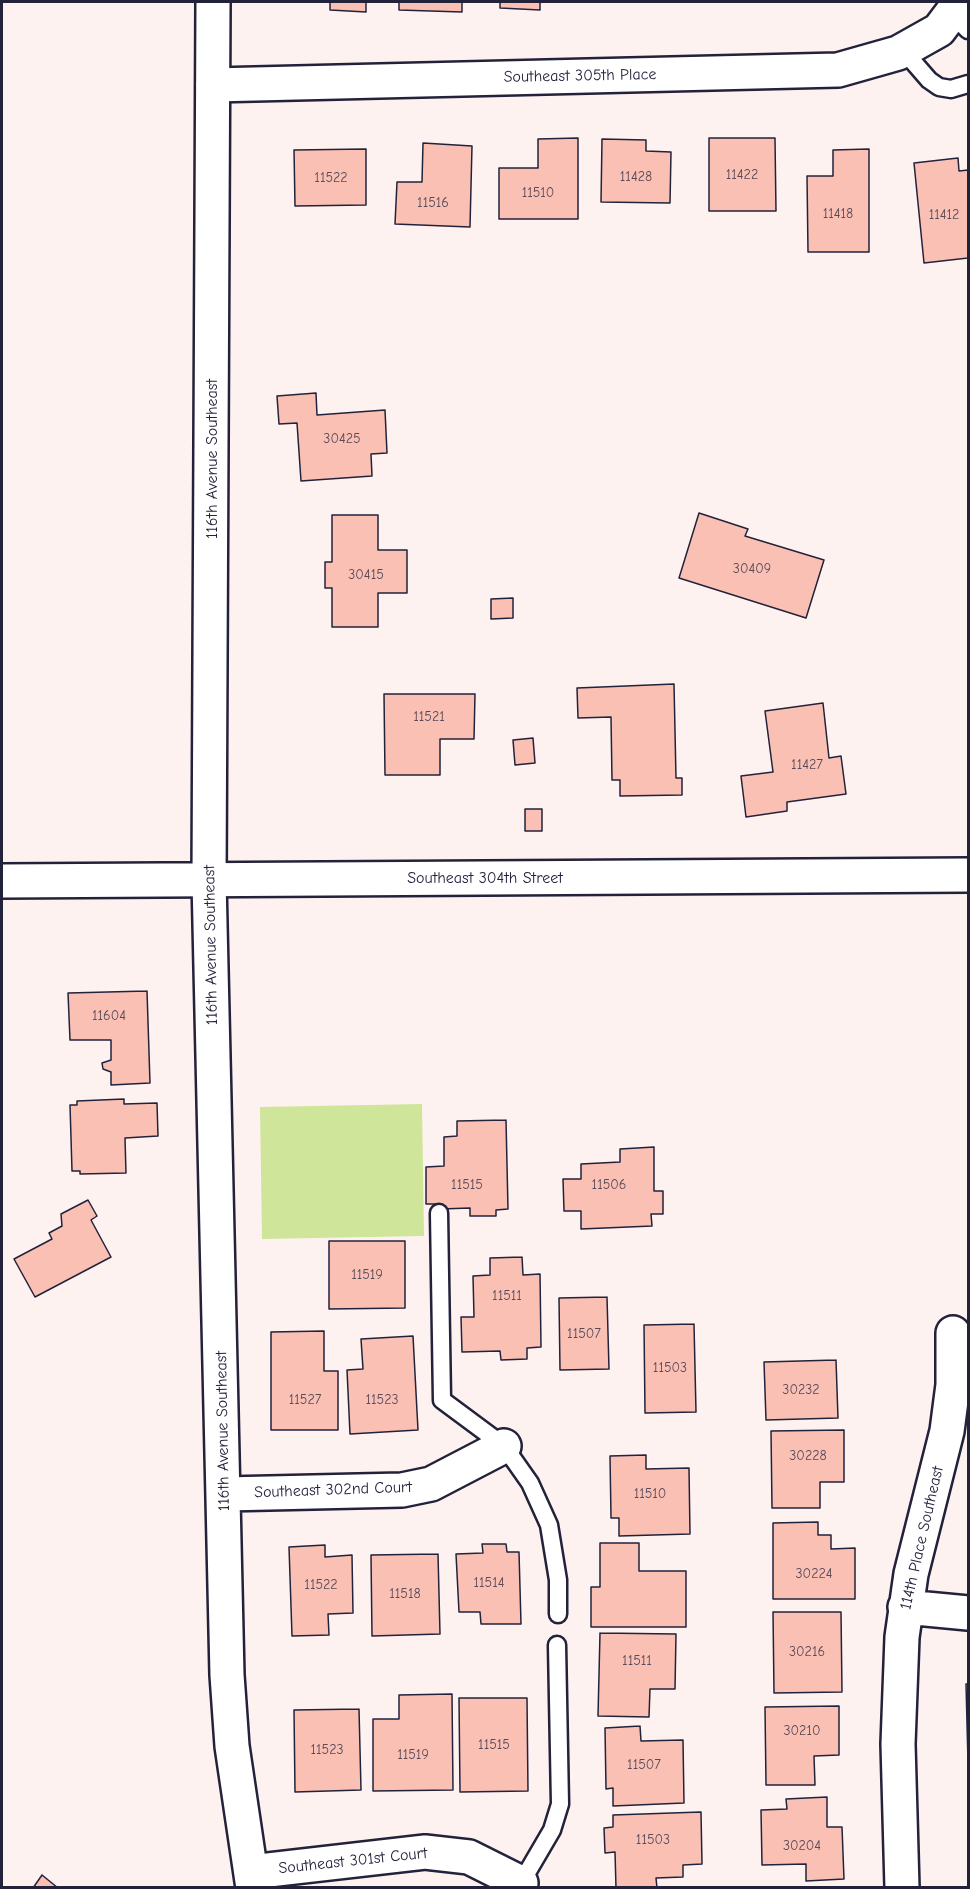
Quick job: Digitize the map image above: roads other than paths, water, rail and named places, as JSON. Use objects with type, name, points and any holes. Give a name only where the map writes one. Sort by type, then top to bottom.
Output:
[{"type":"street","name":"116th Avenue Southeast","points":[[213,2],[210,880],[225,1494],[227,1675],[232,1746],[252,1880]]},
{"type":"street","name":"Southeast 305th Place","points":[[213,85],[838,70],[903,50],[955,19]]},
{"type":"street","name":"Southeast 304th Street","points":[[2,881],[969,875]]},
{"type":"street","name":"114th Place Southeast","points":[[902,1887],[898,1744],[905,1606],[947,1431],[953,1385],[953,1333]]},
{"type":"street","name":"Southeast 302nd Court","points":[[225,1494],[402,1490],[431,1484],[504,1446]]},
{"type":"street","points":[[905,1606],[969,1613]]},
{"type":"street","name":"Southeast 301st Court","points":[[252,1880],[425,1852],[469,1857],[521,1885]]},
{"type":"lane","points":[[903,50],[929,80],[939,87],[951,89],[969,84]]},
{"type":"lane","points":[[439,1213],[442,1400],[504,1446],[530,1483],[549,1525],[558,1580],[558,1614]]},
{"type":"lane","points":[[521,1885],[552,1830],[560,1804],[557,1645]]}]
